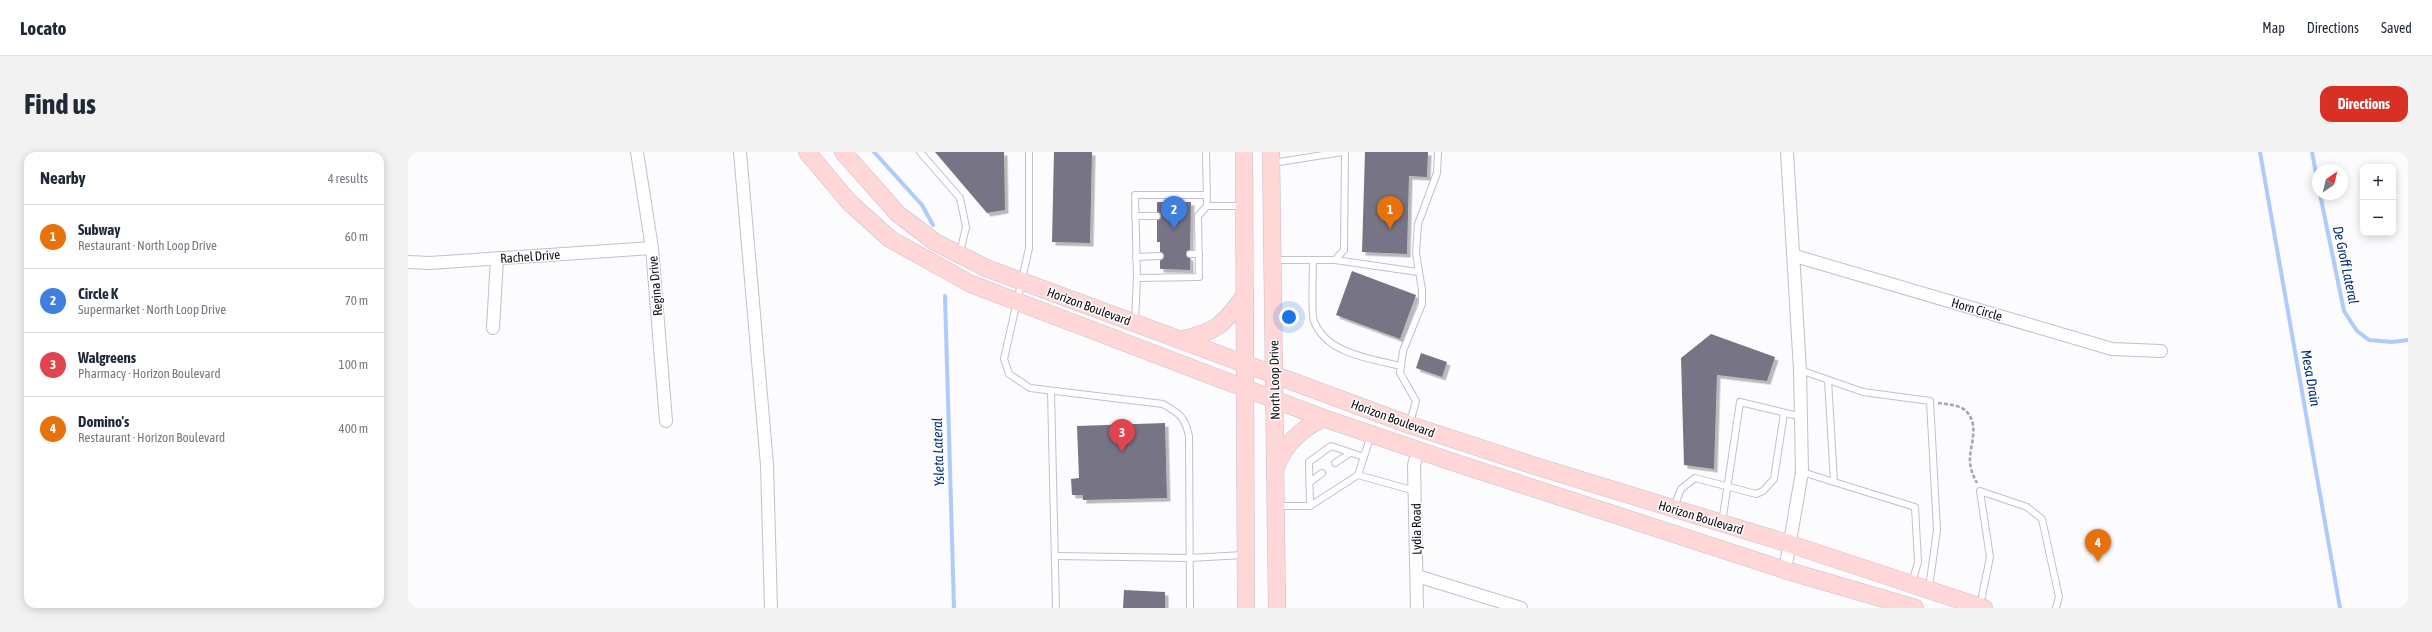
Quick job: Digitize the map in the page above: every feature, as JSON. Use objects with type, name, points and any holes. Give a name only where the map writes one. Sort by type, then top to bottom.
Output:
[{"type":"main road","name":"Horizon Boulevard","points":[[807,152],[849,202],[890,239],[971,284],[1324,418],[1785,570],[1915,608]]},
{"type":"main road","name":"Horizon Boulevard","points":[[843,152],[898,214],[935,242],[1021,282],[1410,425],[1674,509],[1790,544],[1929,590],[1958,604],[1982,607]]},
{"type":"main road","points":[[1244,152],[1246,608]]},
{"type":"main road","name":"North Loop Drive","points":[[1271,158],[1271,260],[1275,375],[1276,608]]},
{"type":"main road","points":[[1180,340],[1207,334],[1231,315],[1245,295]]},
{"type":"main road","points":[[1275,471],[1286,448],[1298,434],[1324,418]]},
{"type":"main road","points":[[1667,532],[1677,529],[1712,531],[1722,524]]},
{"type":"street","name":"Regina Drive","points":[[637,152],[652,248],[666,421]]},
{"type":"street","points":[[740,152],[767,465],[771,608]]},
{"type":"street","points":[[1785,570],[1802,472],[1800,370],[1787,152]]},
{"type":"street","name":"Rachel Drive","points":[[408,262],[430,263],[652,248]]},
{"type":"street","name":"Horn Circle","points":[[1794,256],[2112,349],[2161,351]]},
{"type":"street","points":[[493,328],[497,258]]},
{"type":"street","name":"Lydia Road","points":[[1417,608],[1414,465],[1418,450]]},
{"type":"street","points":[[1417,576],[1521,608]]},
{"type":"lane","points":[[920,152],[960,198],[966,227],[960,254]]},
{"type":"lane","points":[[1029,152],[1029,248],[1004,359],[1009,374],[1030,388],[1162,404],[1180,414],[1187,427],[1188,436],[1190,608]]},
{"type":"lane","points":[[1137,278],[1199,277],[1198,216],[1207,206],[1206,152]]},
{"type":"lane","points":[[1271,158],[1342,152]]},
{"type":"lane","points":[[1335,260],[1344,250],[1345,152]]},
{"type":"lane","points":[[1410,425],[1416,401],[1400,373],[1403,351],[1422,304],[1422,290],[1418,272],[1418,224],[1437,173],[1438,152]]},
{"type":"lane","points":[[1135,323],[1137,278],[1135,195],[1207,195]]},
{"type":"lane","points":[[1207,206],[1245,206]]},
{"type":"lane","points":[[1135,216],[1157,216]]},
{"type":"lane","points":[[1191,216],[1198,216]]},
{"type":"lane","points":[[1190,254],[1199,254]]},
{"type":"lane","points":[[1136,257],[1160,256]]},
{"type":"lane","points":[[1271,260],[1335,260],[1418,272]]},
{"type":"lane","points":[[1313,260],[1314,321],[1328,341],[1355,355],[1401,366]]},
{"type":"lane","points":[[1800,370],[1863,392],[1930,401],[1937,530],[1929,590]]},
{"type":"lane","points":[[1828,380],[1834,482]]},
{"type":"lane","points":[[1052,391],[1056,608]]},
{"type":"lane","points":[[1722,524],[1740,402],[1802,418]]},
{"type":"lane","points":[[1674,509],[1681,489],[1695,478],[1756,494],[1763,491],[1774,478],[1784,413]]},
{"type":"lane","points":[[1275,506],[1310,506],[1358,475],[1371,434]]},
{"type":"lane","points":[[1310,506],[1309,462],[1331,446],[1364,457]]},
{"type":"lane","points":[[1334,463],[1350,453]]},
{"type":"lane","points":[[1802,472],[1915,507],[1918,562],[1912,584]]},
{"type":"lane","points":[[1310,482],[1322,473]]},
{"type":"lane","points":[[1358,475],[1415,491]]},
{"type":"lane","points":[[1982,607],[1990,557],[1980,491],[2027,507],[2042,519],[2059,597],[2056,608]]},
{"type":"lane","points":[[1055,556],[1189,558],[1245,555]]},
{"type":"path","points":[[1930,401],[1957,406],[1967,412],[1974,429],[1970,462],[1972,474],[1980,491]]},
{"type":"building","points":[[935,152],[1004,152],[1005,210],[987,213]]},
{"type":"building","points":[[1054,152],[1092,152],[1090,243],[1052,242]]},
{"type":"building","points":[[1365,152],[1428,152],[1427,177],[1409,176],[1407,254],[1362,252]]},
{"type":"building","points":[[1157,202],[1191,202],[1190,250],[1186,254],[1190,258],[1190,270],[1160,269],[1160,261],[1164,255],[1160,252],[1160,242],[1157,242],[1157,220],[1161,216],[1157,212]]},
{"type":"building","points":[[1352,271],[1416,295],[1400,339],[1336,315]]},
{"type":"building","points":[[1711,334],[1775,357],[1767,381],[1717,375],[1714,469],[1684,465],[1681,358]]},
{"type":"building","points":[[1421,353],[1447,362],[1442,377],[1416,368]]},
{"type":"building","points":[[1165,423],[1167,498],[1083,500],[1083,495],[1072,495],[1071,479],[1079,478],[1077,426]]},
{"type":"building","points":[[1124,590],[1165,592],[1165,608],[1123,608]]},
{"type":"waterway","name":"Ysleta Lateral","points":[[874,152],[922,205],[933,225]]},
{"type":"waterway","name":"Mesa Drain","points":[[2260,152],[2340,608]]},
{"type":"waterway","name":"De Groff Lateral","points":[[2312,152],[2314,164]]},
{"type":"waterway","name":"De Groff Lateral","points":[[2321,200],[2344,311],[2357,331],[2369,340],[2392,342],[2408,340]]},
{"type":"waterway","name":"Ysleta Lateral","points":[[945,296],[954,608]]},
{"type":"place","name":"Circle K","points":[[1174,229]]},
{"type":"place","name":"Subway","points":[[1390,229]]},
{"type":"place","name":"Walgreens","points":[[1122,452]]},
{"type":"place","name":"Domino's","points":[[2098,562]]}]
